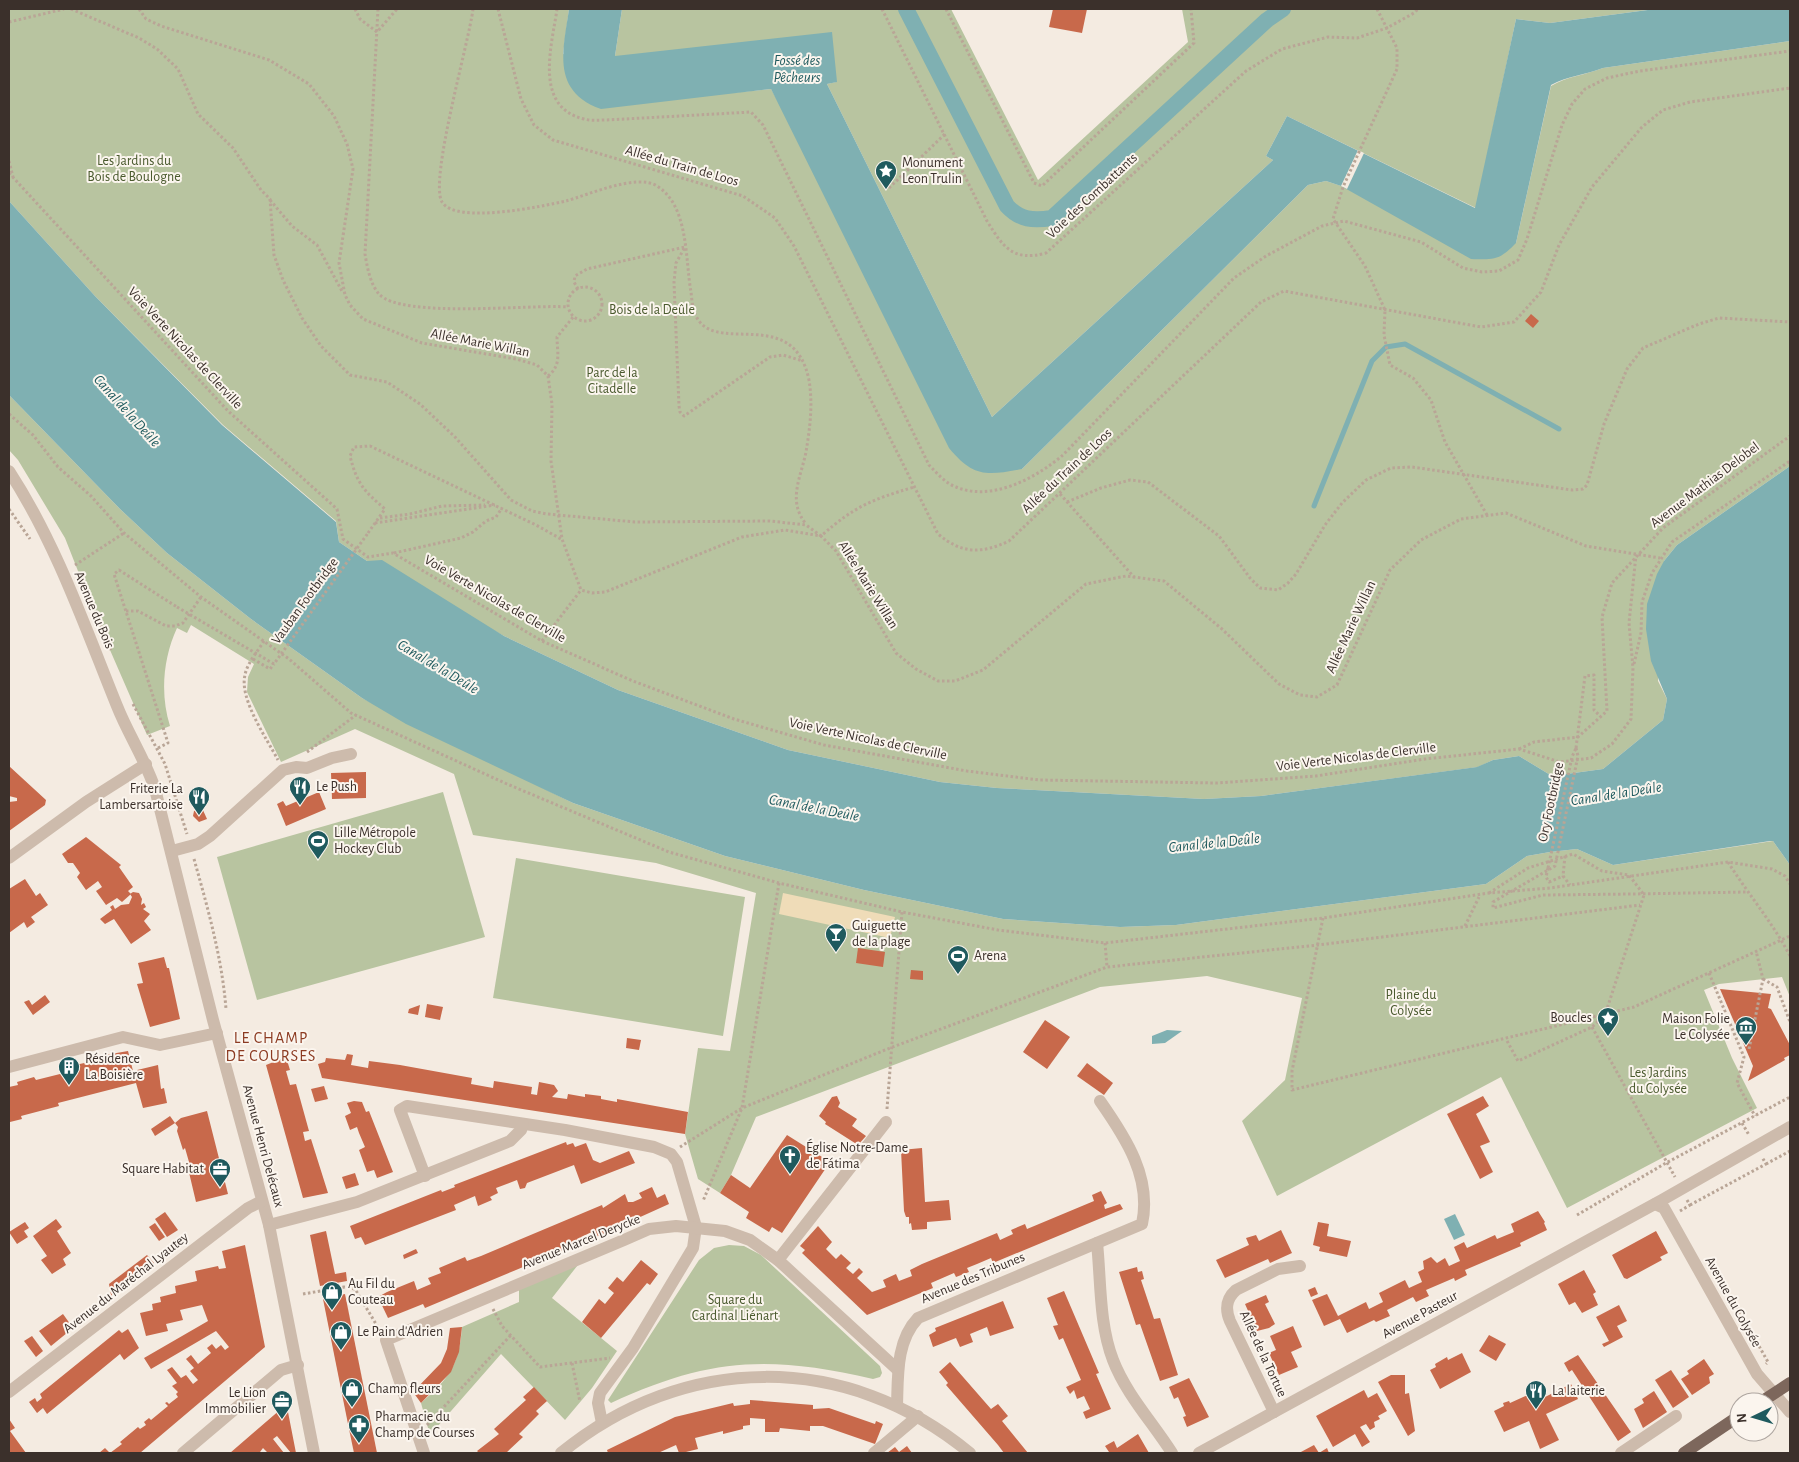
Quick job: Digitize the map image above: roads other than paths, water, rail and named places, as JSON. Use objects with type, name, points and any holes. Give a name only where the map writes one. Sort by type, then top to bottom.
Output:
[{"type":"main road","points":[[1776,1392],[1790,1383]]},
{"type":"main road","points":[[1684,1453],[1729,1423]]},
{"type":"street","name":"Avenue du Bois","points":[[9,472],[40,526],[87,629],[121,715],[146,764]]},
{"type":"street","points":[[172,851],[190,846],[210,836],[283,770],[296,767],[307,768],[332,758],[351,754]]},
{"type":"street","name":"Avenue Henri Delécaux","points":[[146,764],[172,851],[217,1033],[269,1225],[314,1453]]},
{"type":"street","points":[[9,858],[86,802],[146,764]]},
{"type":"street","points":[[9,1067],[123,1037],[160,1045],[217,1033]]},
{"type":"street","name":"Avenue des Tribunes","points":[[897,1406],[898,1370],[904,1341],[912,1324],[918,1318],[1142,1224],[1145,1212],[1141,1176],[1127,1138],[1100,1102]]},
{"type":"street","points":[[425,1176],[400,1110],[404,1107],[412,1106],[654,1147],[671,1154],[681,1169],[696,1227],[690,1257],[599,1398],[602,1423]]},
{"type":"street","points":[[778,1260],[886,1122]]},
{"type":"street","points":[[269,1225],[356,1202],[425,1176],[510,1141],[521,1130],[523,1124]]},
{"type":"street","name":"Avenue Pasteur","points":[[1198,1453],[1655,1204],[1790,1127]]},
{"type":"street","name":"Avenue du Maréchal Lyautey","points":[[9,1392],[248,1208],[262,1200]]},
{"type":"street","name":"Avenue du Colysée","points":[[1655,1204],[1664,1208],[1745,1356],[1772,1392]]},
{"type":"street","name":"Avenue Marcel Derycke","points":[[424,1453],[386,1340],[649,1230],[676,1226],[725,1231],[761,1246],[898,1370]]},
{"type":"street","points":[[1097,1243],[1105,1324],[1112,1355],[1123,1380],[1172,1453]]},
{"type":"street","name":"Allée de la Tortue","points":[[1274,1412],[1230,1321],[1227,1305],[1236,1290],[1278,1269],[1300,1266]]},
{"type":"street","points":[[183,1453],[281,1370],[298,1365]]},
{"type":"street","points":[[561,1453],[602,1423],[639,1404],[677,1390],[715,1381],[744,1377],[779,1376],[811,1380],[857,1391],[897,1406],[918,1416],[970,1453]]},
{"type":"street","name":"Avenue du Colysée","points":[[1779,1400],[1790,1412]]},
{"type":"street","points":[[874,1453],[918,1416]]},
{"type":"street","points":[[1621,1453],[1676,1416]]},
{"type":"water","name":"Fossé des Pêcheurs","points":[[569,9],[622,9],[615,56],[832,32],[837,82],[827,84],[992,417],[1273,160],[1266,156],[1287,116],[1475,208],[1516,19],[1550,23],[1655,9],[1790,9],[1790,41],[1603,68],[1551,85],[1516,243],[1496,258],[1471,259],[1341,186],[1326,181],[1308,185],[1022,469],[989,473],[973,469],[965,464],[949,448],[771,89],[601,109],[585,101],[574,92],[567,81],[563,54]]},
{"type":"water","name":"Canal de la Deûle","points":[[9,201],[95,296],[222,425],[336,522],[339,542],[367,561],[382,560],[504,636],[618,690],[788,750],[940,782],[997,788],[1204,799],[1261,796],[1477,767],[1493,760],[1519,756],[1552,776],[1603,769],[1663,720],[1667,699],[1651,661],[1646,629],[1647,604],[1657,574],[1664,561],[1677,545],[1790,466],[1790,865],[1773,841],[1613,865],[1577,849],[1527,856],[1486,884],[1176,925],[1120,927],[1003,919],[864,890],[725,856],[573,803],[406,724],[362,698],[251,619],[167,553],[120,509],[9,395]]},
{"type":"water","points":[[1167,1030],[1182,1031],[1165,1043],[1152,1044],[1152,1036]]},
{"type":"water","points":[[1455,1214],[1465,1235],[1454,1240],[1444,1219]]},
{"type":"waterway","points":[[906,9],[1007,206],[1022,217],[1039,219],[1052,218],[1267,20],[1283,9]]},
{"type":"waterway","points":[[1314,506],[1372,361],[1386,347],[1405,344],[1559,429]]},
{"type":"place","name":"Monument Leon Trulin","points":[[886,190]]},
{"type":"place","name":"Le Push","points":[[300,806]]},
{"type":"place","name":"Friterie La Lambersartoise","points":[[199,816]]},
{"type":"place","name":"Lille Métropole Hockey Club","points":[[318,860]]},
{"type":"place","name":"Guiguette de la plage","points":[[836,953]]},
{"type":"place","name":"Arena","points":[[958,975]]},
{"type":"place","name":"Boucles","points":[[1608,1037]]},
{"type":"place","name":"Maison Folie Le Colysée","points":[[1746,1046]]},
{"type":"place","name":"Résidence La Boisière","points":[[69,1086]]},
{"type":"place","name":"Église Notre-Dame de Fátima","points":[[790,1175]]},
{"type":"place","name":"Square Habitat","points":[[220,1188]]},
{"type":"place","name":"Au Fil du Couteau","points":[[332,1311]]},
{"type":"place","name":"Le Pain d'Adrien","points":[[341,1351]]},
{"type":"place","name":"Champ fleurs","points":[[352,1408]]},
{"type":"place","name":"La laiterie","points":[[1536,1410]]},
{"type":"place","name":"Le Lion Immobilier","points":[[282,1420]]},
{"type":"place","name":"Pharmacie du Champ de Courses","points":[[359,1444]]},
{"type":"district","name":"LE CHAMP DE COURSES","points":[[271,1047]]},
{"type":"park label","name":"Les Jardins du Bois de Boulogne","points":[[134,170]]},
{"type":"park label","name":"Bois de la Deûle","points":[[652,310]]},
{"type":"park label","name":"Parc de la Citadelle","points":[[612,382]]},
{"type":"park label","name":"Plaine du Colysée","points":[[1411,1004]]},
{"type":"park label","name":"Les Jardins du Colysée","points":[[1658,1082]]},
{"type":"park label","name":"Square du Cardinal Liénart","points":[[735,1308]]}]
